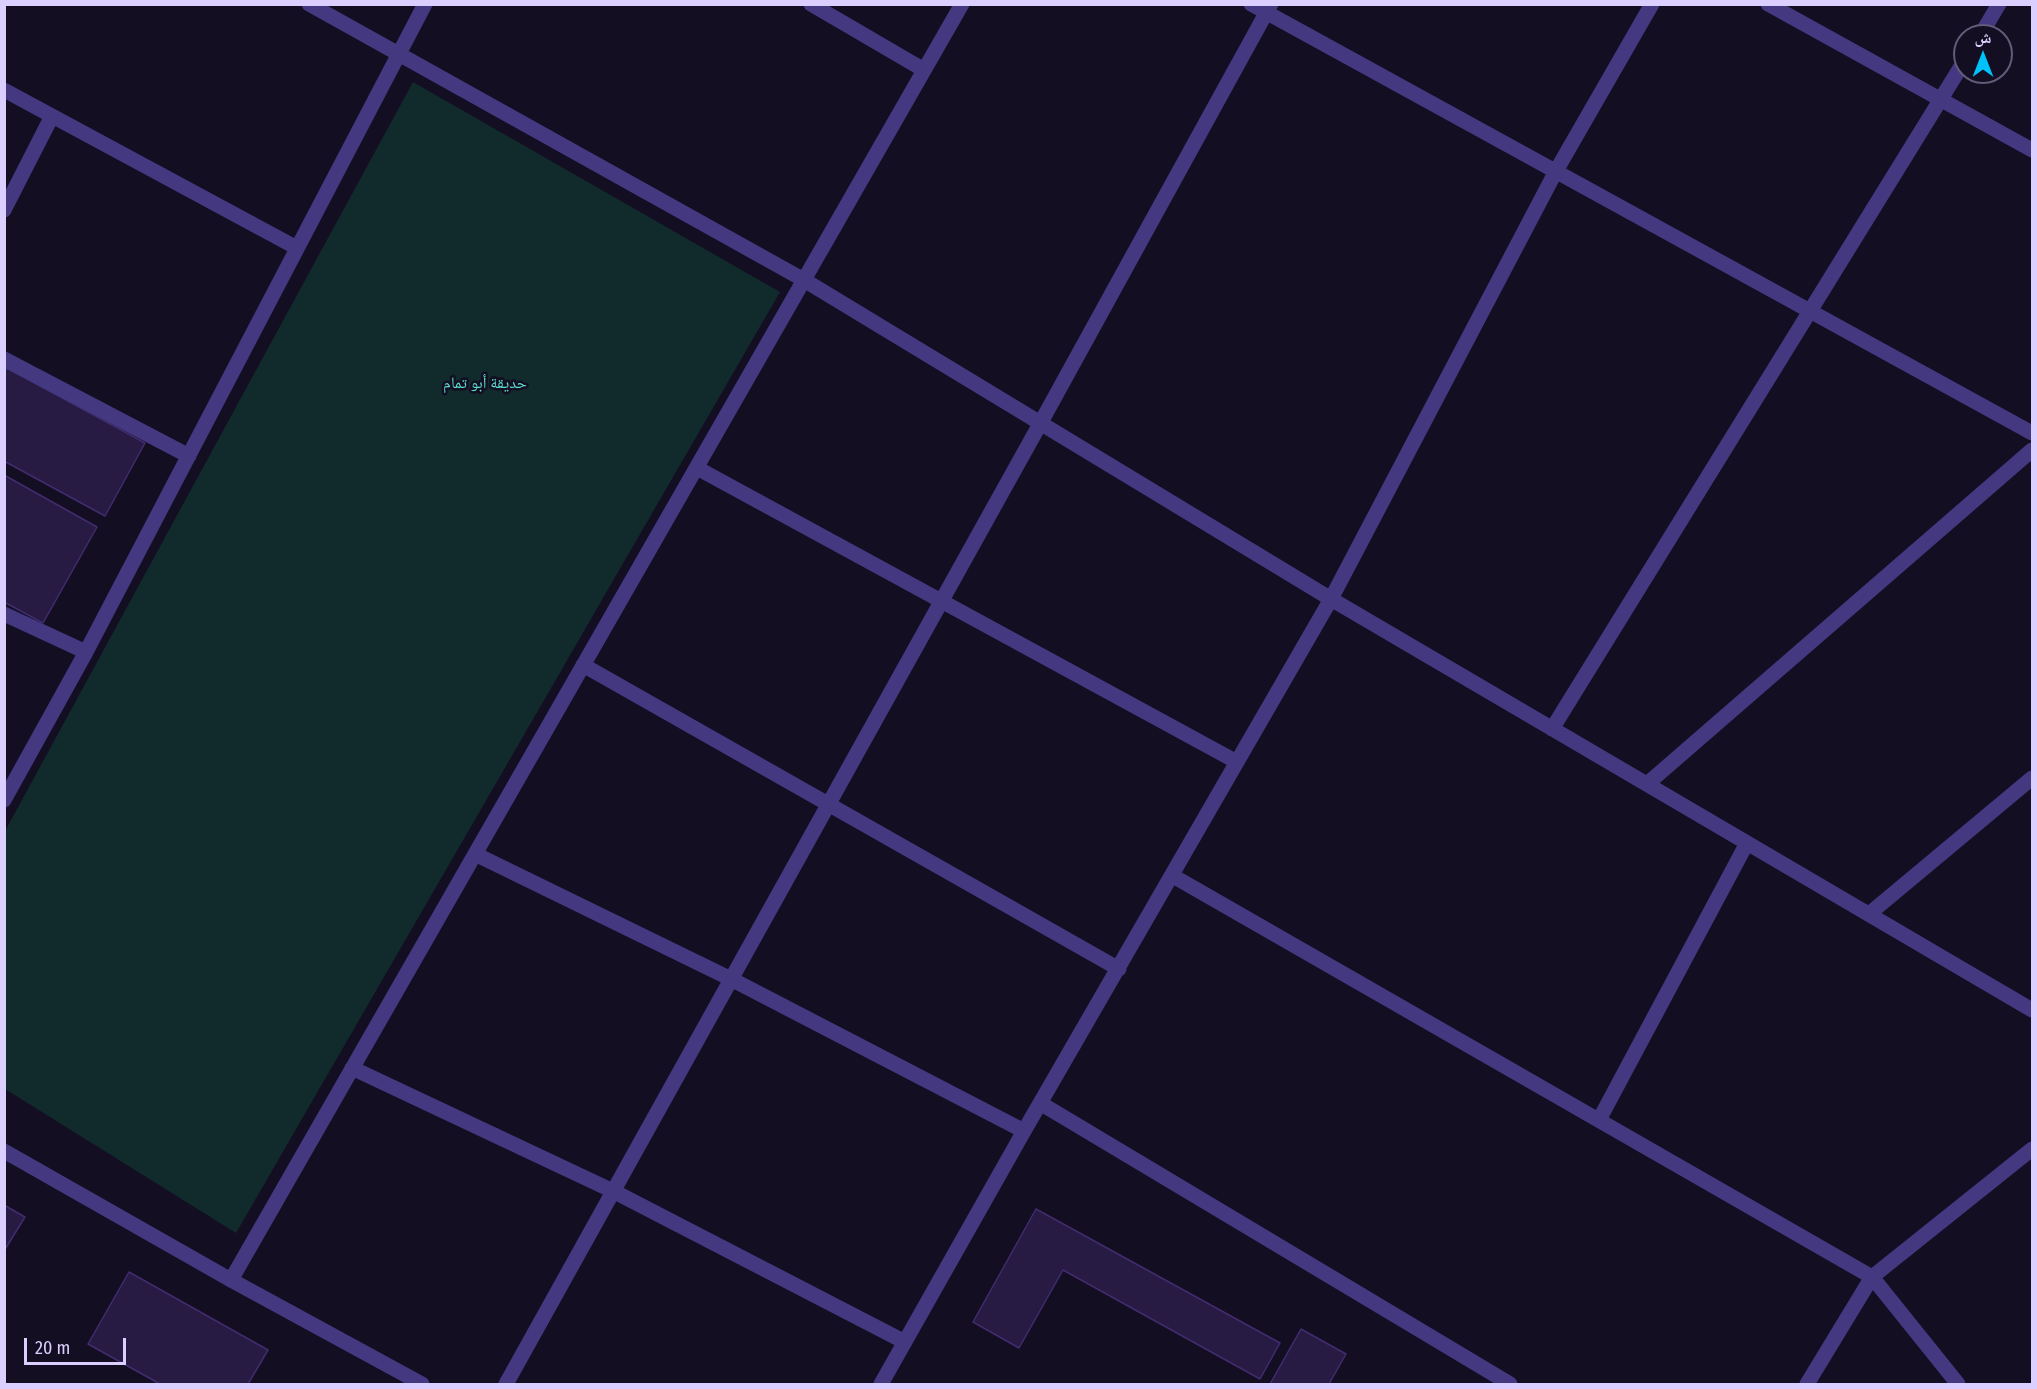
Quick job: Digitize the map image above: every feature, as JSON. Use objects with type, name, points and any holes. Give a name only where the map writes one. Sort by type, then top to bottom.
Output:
[{"type":"street","points":[[309,4],[804,280],[1331,599],[2032,1010]]},
{"type":"street","points":[[4,800],[86,652],[425,4]]},
{"type":"street","points":[[811,4],[924,70]]},
{"type":"street","points":[[231,1280],[962,4]]},
{"type":"street","points":[[1251,4],[1268,9],[1556,171],[2032,433]]},
{"type":"street","points":[[882,1384],[1040,1103],[1331,599],[1556,171],[1652,4]]},
{"type":"street","points":[[1768,4],[2032,150]]},
{"type":"street","points":[[1987,24],[1999,4]]},
{"type":"street","points":[[506,1384],[942,601],[1268,9]]},
{"type":"street","points":[[1552,729],[1953,80]]},
{"type":"street","points":[[4,90],[297,248]]},
{"type":"street","points":[[4,210],[52,116]]},
{"type":"street","points":[[4,359],[189,456]]},
{"type":"street","points":[[1647,784],[2032,450]]},
{"type":"street","points":[[697,468],[1238,762]]},
{"type":"street","points":[[4,614],[86,652]]},
{"type":"street","points":[[584,665],[1119,969]]},
{"type":"street","points":[[1869,914],[2032,778]]},
{"type":"street","points":[[1599,1120],[1747,843]]},
{"type":"street","points":[[475,854],[731,979],[1024,1131]]},
{"type":"street","points":[[1173,876],[1872,1276],[1958,1384]]},
{"type":"street","points":[[352,1068],[613,1191],[905,1342]]},
{"type":"street","points":[[1040,1103],[1510,1384]]},
{"type":"street","points":[[1808,1384],[1872,1276],[2032,1149]]},
{"type":"street","points":[[4,1151],[231,1280],[422,1384]]},
{"type":"green space","name":"حديقة أبو تمام","points":[[413,82],[780,292],[236,1233],[5,1089],[5,831]]},
{"type":"building","points":[[7,368],[145,443],[105,516],[4,461],[4,373]]},
{"type":"building","points":[[4,475],[97,527],[43,623],[4,602]]},
{"type":"building","points":[[4,1205],[25,1217],[4,1251]]},
{"type":"building","points":[[1036,1209],[1280,1343],[1260,1379],[1063,1270],[1019,1348],[973,1322]]},
{"type":"building","points":[[129,1272],[268,1350],[248,1384],[160,1384],[88,1344]]},
{"type":"building","points":[[1301,1329],[1346,1354],[1329,1384],[1270,1384]]}]
